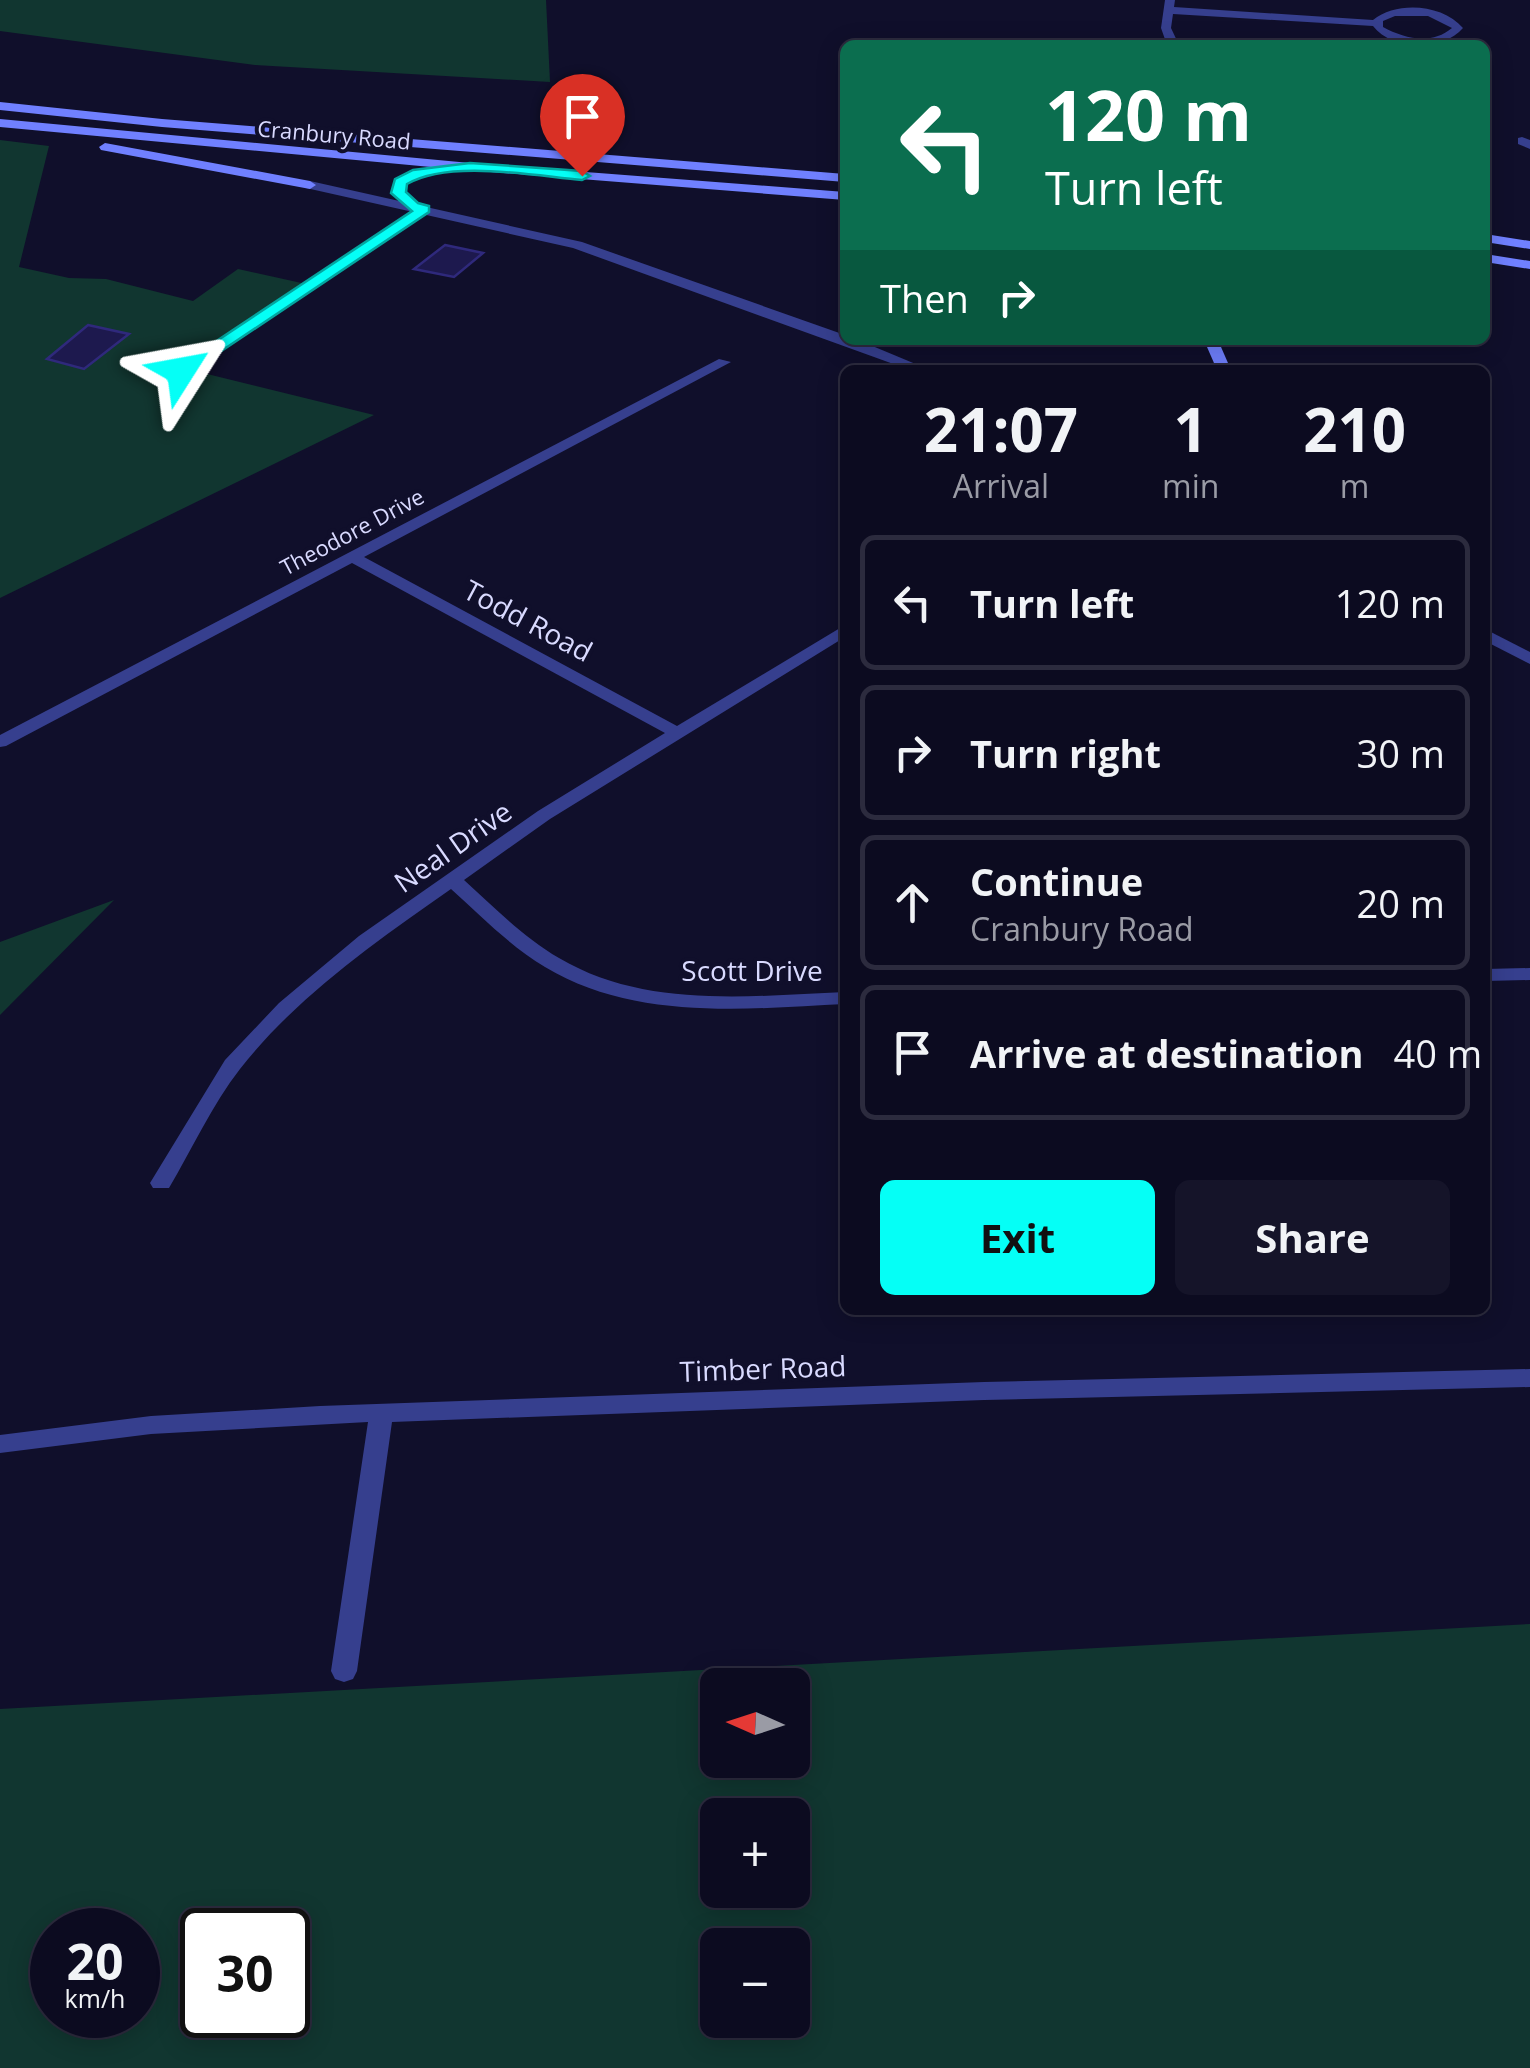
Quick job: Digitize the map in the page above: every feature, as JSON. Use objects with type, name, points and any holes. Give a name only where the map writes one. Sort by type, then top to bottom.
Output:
[{"type":"main road","name":"Cranbury Road","points":[[0,106],[162,123],[840,178]]},
{"type":"main road","points":[[162,123],[216,134],[250,147],[276,170],[310,184]]},
{"type":"main road","name":"Cranbury Road","points":[[0,126],[840,196]]},
{"type":"main road","points":[[0,126],[310,184]]},
{"type":"main road","points":[[418,208],[398,193],[400,182],[413,174],[470,167]]},
{"type":"main road","points":[[1490,239],[1530,245]]},
{"type":"main road","points":[[1490,259],[1530,266]]},
{"type":"street","points":[[1171,40],[1166,28],[1168,5],[1376,23],[1393,36],[1413,40]]},
{"type":"street","points":[[1376,23],[1393,13],[1440,16],[1458,28],[1442,40]]},
{"type":"street","points":[[310,184],[577,245],[840,338]]},
{"type":"street","points":[[181,371],[418,208]]},
{"type":"street","points":[[858,345],[910,365]]},
{"type":"street","name":"Theodore Drive","points":[[0,742],[724,362]]},
{"type":"street","name":"Todd Road","points":[[352,558],[678,732]]},
{"type":"street","name":"Neal Drive","points":[[161,1183],[232,1065],[286,1008],[366,940],[454,882],[544,815],[840,633]]},
{"type":"street","points":[[1490,637],[1530,659]]},
{"type":"street","name":"Scott Drive","points":[[454,882],[523,943],[555,964],[625,992],[707,1003],[840,998]]},
{"type":"street","points":[[1490,975],[1530,974]]},
{"type":"street","name":"Timber Road","points":[[0,1444],[151,1426],[381,1413],[1530,1378]]},
{"type":"street","points":[[344,1671],[381,1413]]},
{"type":"green space","points":[[0,0],[546,0],[550,82],[255,65],[0,31]]},
{"type":"green space","points":[[0,140],[49,146],[19,267],[69,278],[106,279],[193,301],[238,269],[306,284],[191,370],[374,415],[0,598]]},
{"type":"green space","points":[[114,900],[0,1015],[0,942]]},
{"type":"green space","points":[[1530,1624],[1530,2068],[0,2068],[0,1709],[700,1670],[700,1778],[810,1778],[810,1668],[738,1668]]},
{"type":"building","points":[[445,245],[483,253],[454,277],[414,269]]},
{"type":"building","points":[[88,325],[129,334],[84,369],[47,359]]},
{"type":"route","points":[[181,371],[424,209],[413,206],[398,193],[400,182],[413,174],[470,167],[582,176]]}]
